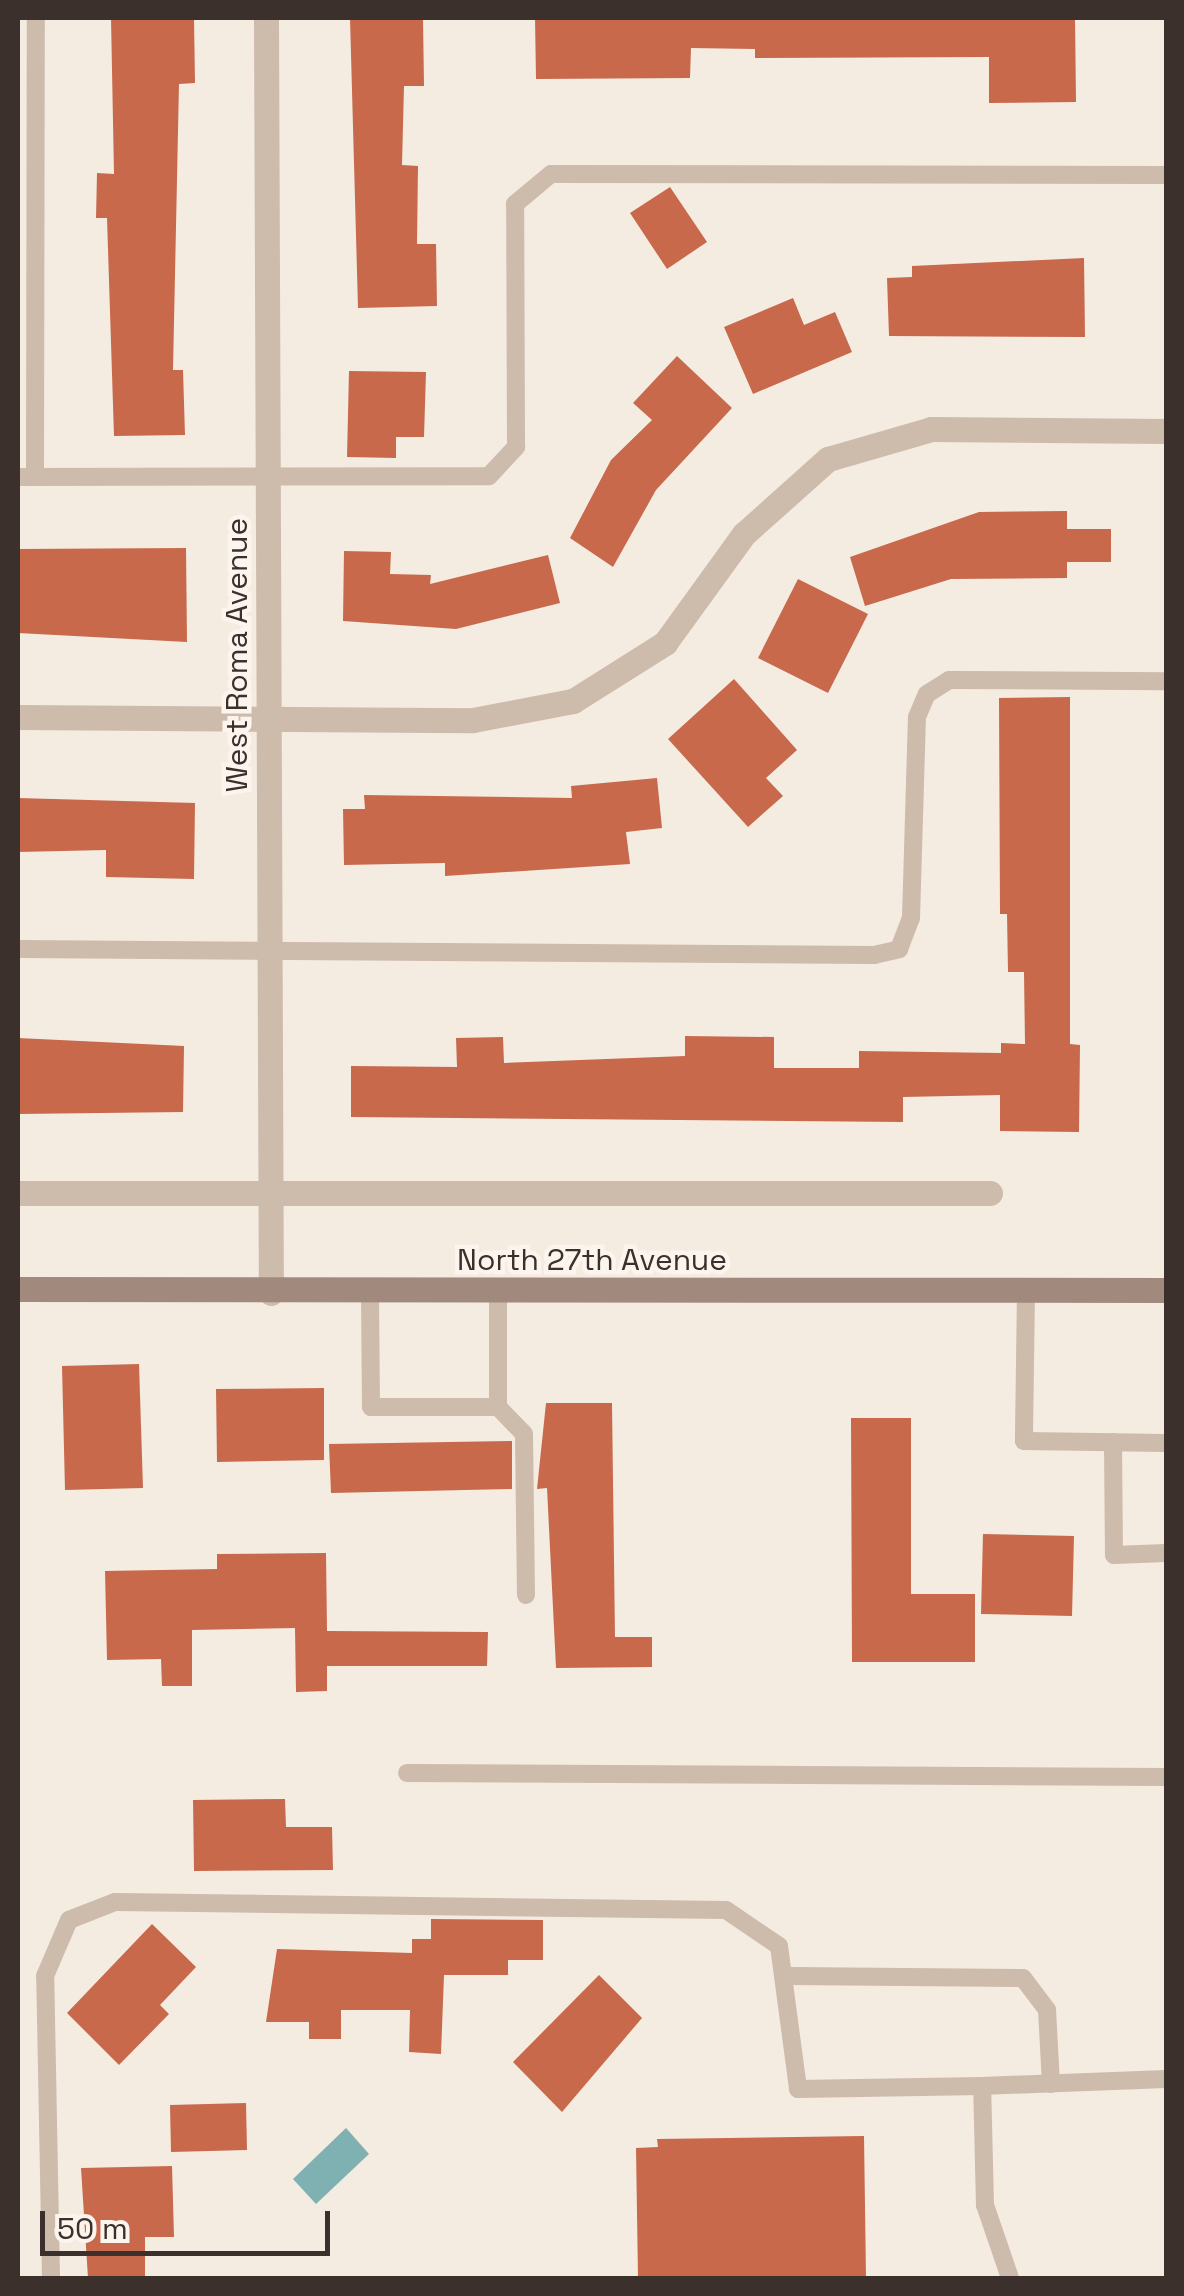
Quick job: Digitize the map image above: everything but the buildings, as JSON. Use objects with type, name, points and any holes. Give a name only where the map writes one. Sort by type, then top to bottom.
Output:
[{"type":"main road","name":"North 27th Avenue","points":[[18,1290],[270,1293],[1166,1290]]},
{"type":"street","name":"West Roma Avenue","points":[[266,18],[270,1293]]},
{"type":"street","points":[[18,717],[473,720],[573,701],[665,643],[791,486],[828,460],[880,440],[931,429],[1166,431]]},
{"type":"street","points":[[18,1192],[990,1193]]},
{"type":"lane","points":[[36,18],[26,477],[490,476],[508,465],[516,447],[514,204],[551,174],[1166,176]]},
{"type":"lane","points":[[18,949],[899,949],[911,918],[917,717],[927,694],[949,680],[1166,681]]},
{"type":"lane","points":[[1026,1291],[1024,1441],[1166,1442]]},
{"type":"lane","points":[[498,1292],[498,1406],[524,1434],[526,1595]]},
{"type":"lane","points":[[370,1293],[371,1407],[498,1406]]},
{"type":"lane","points":[[1113,1442],[1114,1555],[1166,1553]]},
{"type":"lane","points":[[408,1773],[1166,1777]]},
{"type":"lane","points":[[50,2278],[45,1976],[69,1920],[92,1908],[688,1904],[756,1924],[779,1946],[790,1976],[798,2089],[1166,2078]]},
{"type":"lane","points":[[790,1976],[1024,1978],[1047,2010],[1050,2084]]},
{"type":"lane","points":[[982,2086],[985,2205],[1010,2278]]},
{"type":"water","points":[[346,2128],[369,2154],[316,2204],[293,2179]]}]
